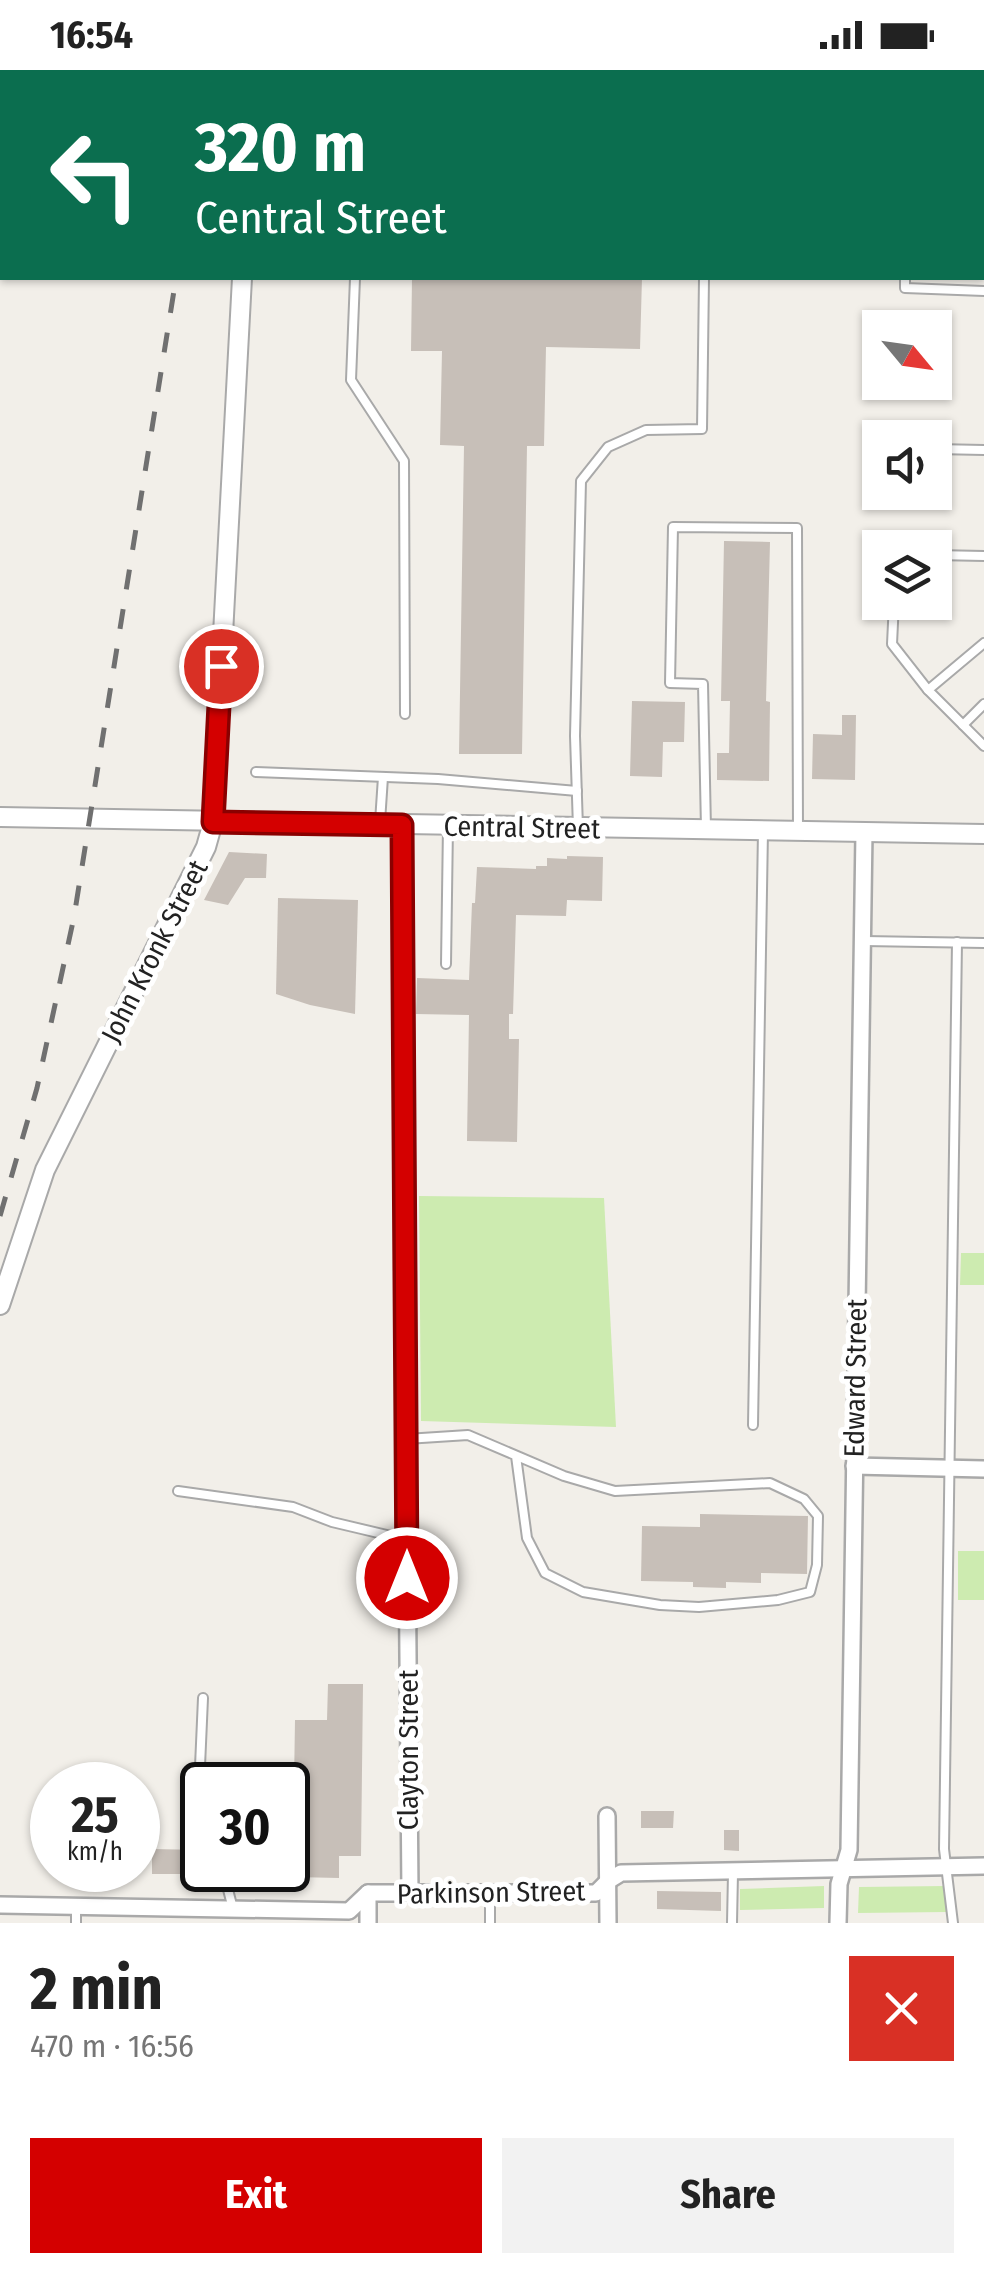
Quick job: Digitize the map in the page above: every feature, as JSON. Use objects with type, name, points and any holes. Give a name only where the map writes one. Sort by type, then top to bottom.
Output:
[{"type":"street","name":"John Kronk Street","points":[[0,1304],[44,1170],[206,847],[213,822],[242,280]]},
{"type":"street","name":"Central Street","points":[[0,818],[984,834]]},
{"type":"street","name":"Clayton Street","points":[[402,825],[410,1894]]},
{"type":"street","name":"Edward Street","points":[[838,1923],[839,1884],[849,1850],[864,832]]},
{"type":"street","points":[[854,1466],[984,1469]]},
{"type":"street","points":[[606,1816],[608,1923]]},
{"type":"street","name":"Parkinson Street","points":[[0,1904],[76,1914],[174,1915],[232,1909],[269,1916],[349,1911],[368,1893],[596,1893],[621,1873],[984,1866]]},
{"type":"street","points":[[368,1893],[368,1923]]},
{"type":"lane","points":[[355,280],[351,380],[404,461],[405,714]]},
{"type":"lane","points":[[578,828],[575,736],[581,481],[608,447],[646,430],[702,429],[704,280]]},
{"type":"lane","points":[[905,280],[905,288],[984,291]]},
{"type":"lane","points":[[952,449],[984,450]]},
{"type":"lane","points":[[706,830],[702,684],[670,682],[674,527],[797,528],[798,831]]},
{"type":"lane","points":[[952,555],[984,556]]},
{"type":"lane","points":[[893,620],[892,644],[928,690],[984,746]]},
{"type":"lane","points":[[928,690],[984,642]]},
{"type":"lane","points":[[963,725],[984,704]]},
{"type":"lane","points":[[256,772],[438,779],[577,792]]},
{"type":"lane","points":[[380,824],[382,777]]},
{"type":"lane","points":[[446,964],[448,826]]},
{"type":"lane","points":[[752,1425],[763,830]]},
{"type":"lane","points":[[861,941],[984,942]]},
{"type":"lane","points":[[953,1923],[944,1849],[956,942]]},
{"type":"lane","points":[[406,1439],[468,1435],[564,1476],[614,1491],[770,1483],[804,1500],[818,1516],[817,1565],[810,1592],[778,1600],[699,1607],[660,1605],[583,1592],[545,1573],[527,1538],[516,1456]]},
{"type":"lane","points":[[178,1490],[294,1507],[332,1522],[407,1538]]},
{"type":"lane","points":[[200,1762],[203,1698]]},
{"type":"lane","points":[[732,1872],[732,1923]]},
{"type":"lane","points":[[228,1892],[232,1909]]},
{"type":"lane","points":[[490,1893],[490,1923]]},
{"type":"green space","points":[[419,1196],[604,1198],[616,1427],[421,1421]]},
{"type":"green space","points":[[961,1253],[984,1253],[984,1285],[960,1285]]},
{"type":"green space","points":[[958,1551],[984,1551],[984,1600],[958,1600]]},
{"type":"green space","points":[[824,1886],[824,1908],[740,1910],[740,1889]]},
{"type":"green space","points":[[945,1886],[947,1912],[858,1913],[859,1887]]},
{"type":"building","points":[[412,280],[642,280],[640,349],[546,347],[544,446],[527,446],[522,754],[459,754],[464,446],[440,445],[442,351],[411,351]]},
{"type":"building","points":[[724,541],[770,542],[766,701],[770,702],[769,781],[717,780],[717,753],[729,753],[730,701],[721,701]]},
{"type":"building","points":[[632,701],[685,702],[684,742],[663,742],[662,777],[630,776]]},
{"type":"building","points":[[842,715],[856,715],[855,780],[812,779],[813,734],[842,735]]},
{"type":"building","points":[[229,852],[267,854],[266,878],[245,878],[228,905],[204,900]]},
{"type":"building","points":[[603,857],[602,901],[567,900],[566,916],[516,915],[509,1039],[519,1039],[517,1142],[467,1141],[469,1015],[416,1014],[417,978],[469,980],[477,867],[536,869],[547,866],[547,858]]},
{"type":"building","points":[[278,898],[358,900],[355,1014],[276,994]]},
{"type":"building","points":[[700,1514],[808,1516],[807,1574],[761,1573],[761,1583],[726,1582],[726,1588],[693,1587],[693,1582],[641,1581],[642,1526],[700,1527]]},
{"type":"building","points":[[328,1684],[363,1684],[361,1856],[339,1856],[339,1878],[310,1877],[310,1762],[294,1762],[295,1720],[327,1720]]},
{"type":"building","points":[[641,1811],[674,1811],[673,1828],[641,1828]]},
{"type":"building","points":[[724,1830],[739,1830],[739,1851],[724,1850]]},
{"type":"building","points":[[160,1849],[180,1850],[180,1874],[160,1874]]},
{"type":"building","points":[[657,1891],[721,1892],[721,1911],[657,1909]]},
{"type":"railway","points":[[0,1216],[37,1088],[74,917],[176,280]]},
{"type":"route","points":[[221,666],[213,822],[402,825],[407,1578]]}]
